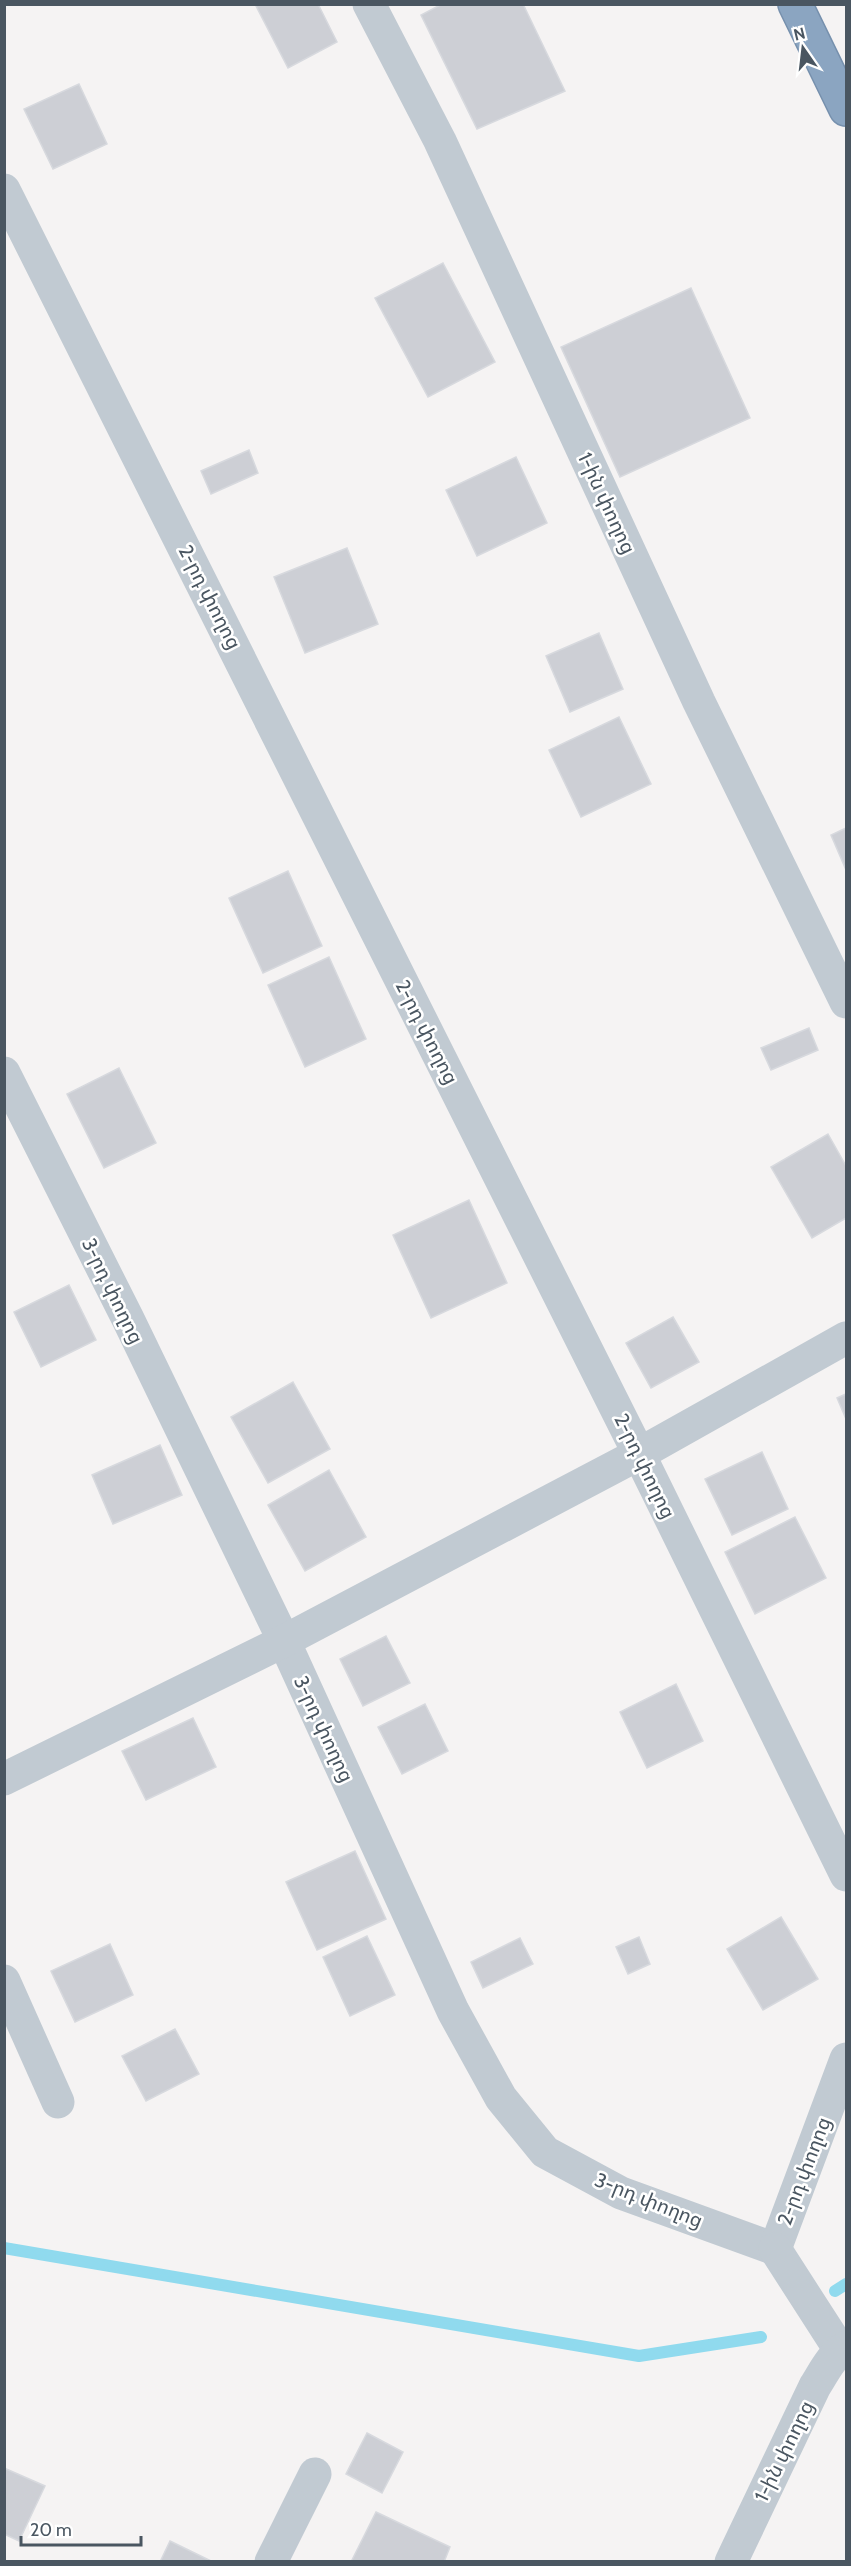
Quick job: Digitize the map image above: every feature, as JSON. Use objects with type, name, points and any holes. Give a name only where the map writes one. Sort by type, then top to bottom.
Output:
[{"type":"highway","points":[[795,4],[846,109]]},
{"type":"street","name":"1-ին փողոց","points":[[369,4],[440,141],[699,702],[846,1002]]},
{"type":"street","name":"2-րդ փողոց","points":[[4,190],[639,1454],[846,1875]]},
{"type":"street","name":"3-րդ փողոց","points":[[4,1073],[128,1319],[284,1641],[453,2011],[501,2098],[545,2152],[621,2193],[775,2249]]},
{"type":"street","points":[[4,1779],[284,1641],[639,1454],[846,1338]]},
{"type":"street","points":[[4,1981],[58,2102]]},
{"type":"street","name":"2-րդ փողոց","points":[[775,2249],[846,2059]]},
{"type":"street","points":[[775,2249],[843,2348]]},
{"type":"street","name":"1-ին փողոց","points":[[731,2562],[815,2386],[843,2348]]},
{"type":"street","points":[[271,2562],[315,2475]]},
{"type":"building","points":[[255,4],[318,4],[337,42],[288,68]]},
{"type":"building","points":[[442,4],[523,4],[565,91],[477,129],[421,15]]},
{"type":"building","points":[[79,84],[107,144],[53,169],[24,109]]},
{"type":"building","points":[[443,263],[495,362],[428,397],[375,298]]},
{"type":"building","points":[[691,288],[750,418],[620,477],[561,347]]},
{"type":"building","points":[[249,450],[258,473],[211,494],[201,471]]},
{"type":"building","points":[[516,457],[547,523],[477,556],[446,490]]},
{"type":"building","points":[[347,548],[378,624],[305,653],[274,577]]},
{"type":"building","points":[[599,633],[623,689],[570,712],[546,656]]},
{"type":"building","points":[[619,717],[651,784],[581,817],[549,750]]},
{"type":"building","points":[[846,828],[846,870],[831,835]]},
{"type":"building","points":[[288,871],[322,946],[263,973],[229,898]]},
{"type":"building","points":[[329,957],[366,1039],[305,1067],[268,985]]},
{"type":"building","points":[[809,1028],[818,1050],[771,1070],[761,1048]]},
{"type":"building","points":[[119,1068],[156,1143],[104,1168],[67,1094]]},
{"type":"building","points":[[828,1134],[846,1166],[846,1218],[812,1238],[771,1167]]},
{"type":"building","points":[[469,1200],[507,1283],[431,1318],[393,1235]]},
{"type":"building","points":[[69,1285],[96,1340],[41,1367],[14,1312]]},
{"type":"building","points":[[673,1317],[699,1362],[651,1388],[626,1343]]},
{"type":"building","points":[[293,1382],[330,1449],[268,1483],[231,1417]]},
{"type":"building","points":[[846,1394],[846,1419],[837,1398]]},
{"type":"building","points":[[160,1445],[182,1495],[113,1524],[92,1475]]},
{"type":"building","points":[[762,1452],[788,1509],[732,1535],[705,1479]]},
{"type":"building","points":[[329,1470],[366,1537],[305,1571],[268,1505]]},
{"type":"building","points":[[795,1517],[826,1578],[755,1614],[725,1552]]},
{"type":"building","points":[[386,1636],[410,1683],[363,1706],[340,1659]]},
{"type":"building","points":[[676,1684],[703,1741],[647,1768],[620,1712]]},
{"type":"building","points":[[425,1704],[448,1751],[402,1774],[378,1727]]},
{"type":"building","points":[[193,1718],[216,1767],[146,1800],[122,1751]]},
{"type":"building","points":[[355,1851],[386,1919],[317,1950],[286,1882]]},
{"type":"building","points":[[781,1917],[818,1979],[763,2010],[727,1949]]},
{"type":"building","points":[[367,1936],[395,1995],[350,2016],[323,1957]]},
{"type":"building","points":[[639,1937],[650,1964],[628,1974],[616,1947]]},
{"type":"building","points":[[520,1938],[533,1964],[483,1988],[471,1962]]},
{"type":"building","points":[[110,1944],[133,1995],[75,2022],[51,1971]]},
{"type":"building","points":[[175,2029],[199,2074],[146,2101],[122,2056]]},
{"type":"building","points":[[367,2433],[403,2452],[382,2493],[346,2474]]},
{"type":"building","points":[[4,2468],[45,2486],[19,2541],[4,2534]]},
{"type":"building","points":[[376,2512],[450,2547],[444,2562],[351,2562]]},
{"type":"building","points":[[170,2541],[213,2562],[160,2562]]},
{"type":"waterway","points":[[4,2248],[639,2356],[761,2337]]},
{"type":"waterway","points":[[835,2291],[846,2284]]}]
